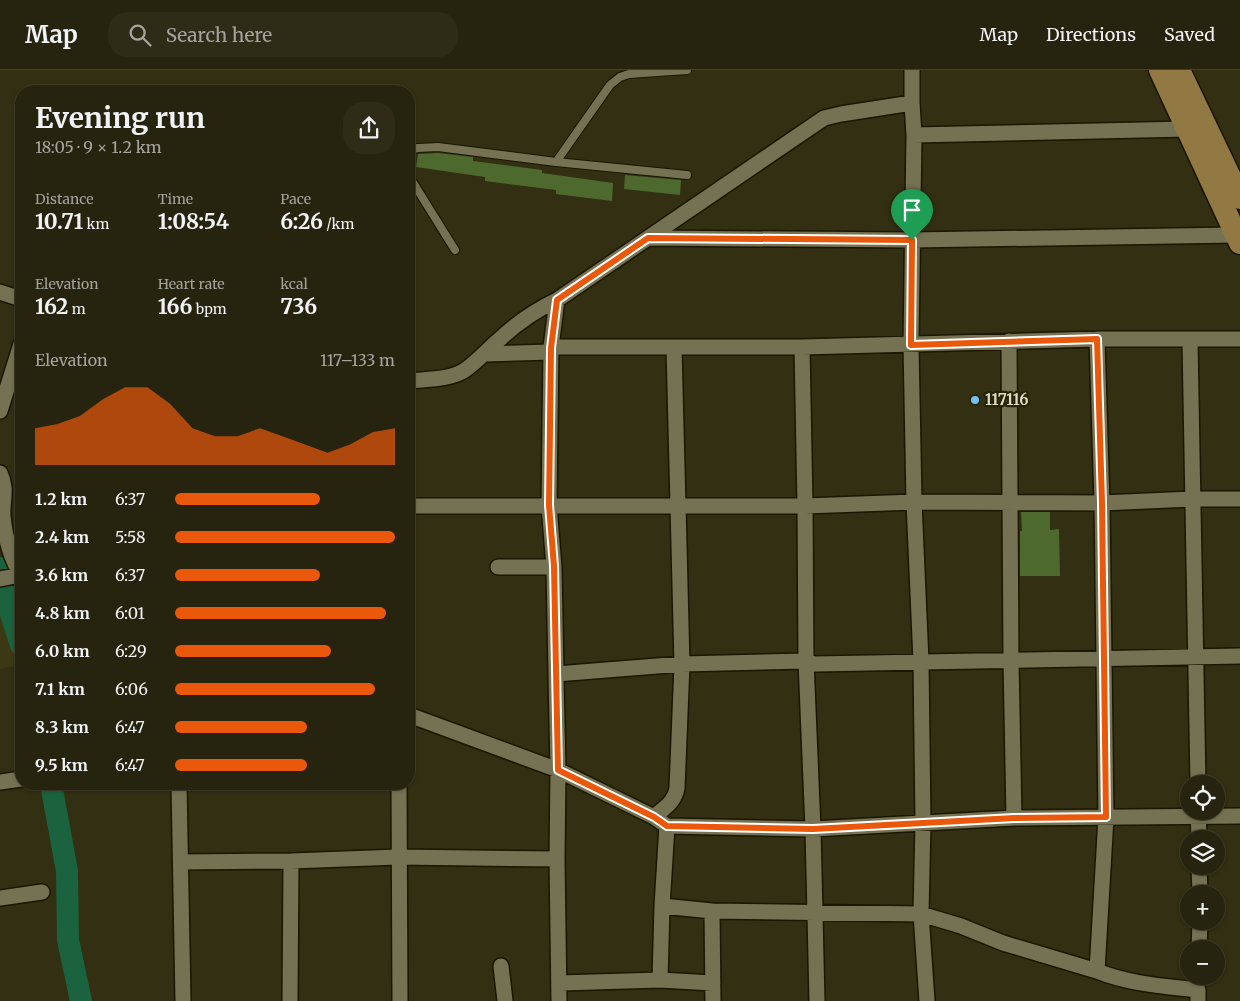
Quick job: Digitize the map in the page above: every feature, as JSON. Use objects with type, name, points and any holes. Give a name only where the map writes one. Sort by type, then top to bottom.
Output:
[{"type":"main road","points":[[1160,70],[1238,239]]},
{"type":"main road","points":[[1180,70],[1240,198]]},
{"type":"street","points":[[912,70],[914,135],[911,345],[914,502],[921,661],[923,823],[921,914],[926,1001]]},
{"type":"street","points":[[415,380],[452,376],[464,370],[537,309],[557,300],[824,118],[912,103]]},
{"type":"street","points":[[914,135],[1188,130]]},
{"type":"street","points":[[648,238],[912,240],[1238,239]]},
{"type":"street","points":[[0,292],[15,297]]},
{"type":"street","points":[[557,300],[551,350],[549,505],[554,566],[560,1001]]},
{"type":"street","points":[[485,354],[551,350],[911,345],[1097,339],[1240,339]]},
{"type":"street","points":[[1097,339],[1102,503],[1106,817],[1097,971]]},
{"type":"street","points":[[1190,340],[1198,775]]},
{"type":"street","points":[[1009,341],[1010,660],[1014,818]]},
{"type":"street","points":[[802,347],[806,661],[816,913],[817,1001]]},
{"type":"street","points":[[654,817],[671,802],[676,795],[677,788],[682,664],[674,348]]},
{"type":"street","points":[[0,411],[15,363]]},
{"type":"street","points":[[0,473],[5,484],[3,515],[14,575]]},
{"type":"street","points":[[415,506],[805,506],[914,502],[1102,503],[1240,499]]},
{"type":"street","points":[[498,567],[554,566]]},
{"type":"street","points":[[556,674],[682,664],[806,661],[815,664],[1104,657],[1240,656]]},
{"type":"street","points":[[415,717],[558,770],[654,817],[667,826],[813,829],[1014,818],[1180,815]]},
{"type":"street","points":[[0,782],[15,780]]},
{"type":"street","points":[[180,790],[182,1001]]},
{"type":"street","points":[[399,790],[400,1001]]},
{"type":"street","points":[[1225,815],[1240,816]]},
{"type":"street","points":[[660,980],[667,826]]},
{"type":"street","points":[[182,862],[291,861],[398,857],[557,859]]},
{"type":"street","points":[[290,1001],[291,861]]},
{"type":"street","points":[[0,898],[42,892]]},
{"type":"street","points":[[662,906],[712,911],[921,914],[961,926],[1003,943],[1097,971],[1111,977],[1133,982],[1198,989]]},
{"type":"street","points":[[712,911],[713,1001]]},
{"type":"street","points":[[501,966],[505,1001]]},
{"type":"street","points":[[560,983],[660,980],[713,983]]},
{"type":"lane","points":[[556,162],[610,84],[620,76],[687,70]]},
{"type":"lane","points":[[415,149],[438,147],[556,162],[687,175]]},
{"type":"lane","points":[[415,186],[455,250]]},
{"type":"shaded area","points":[[5,578],[15,617],[15,666],[0,669],[0,579]]},
{"type":"building","points":[[438,153],[473,157],[473,161],[542,170],[542,173],[613,183],[612,201],[556,194],[556,190],[485,181],[485,177],[416,167],[418,154]]},
{"type":"building","points":[[625,175],[681,180],[680,195],[624,189]]},
{"type":"building","points":[[1021,512],[1050,512],[1050,530],[1059,529],[1060,576],[1020,576]]},
{"type":"waterway","points":[[0,568],[15,626]]},
{"type":"waterway","points":[[52,790],[67,871],[68,940],[81,1001]]},
{"type":"place","name":"117116","points":[[975,400]]},
{"type":"route","points":[[648,238],[912,240],[911,345],[1097,339],[1102,503],[1106,817],[1014,818],[813,829],[667,826],[654,817],[558,770],[554,566],[549,505],[551,348],[557,300],[648,238]]}]
